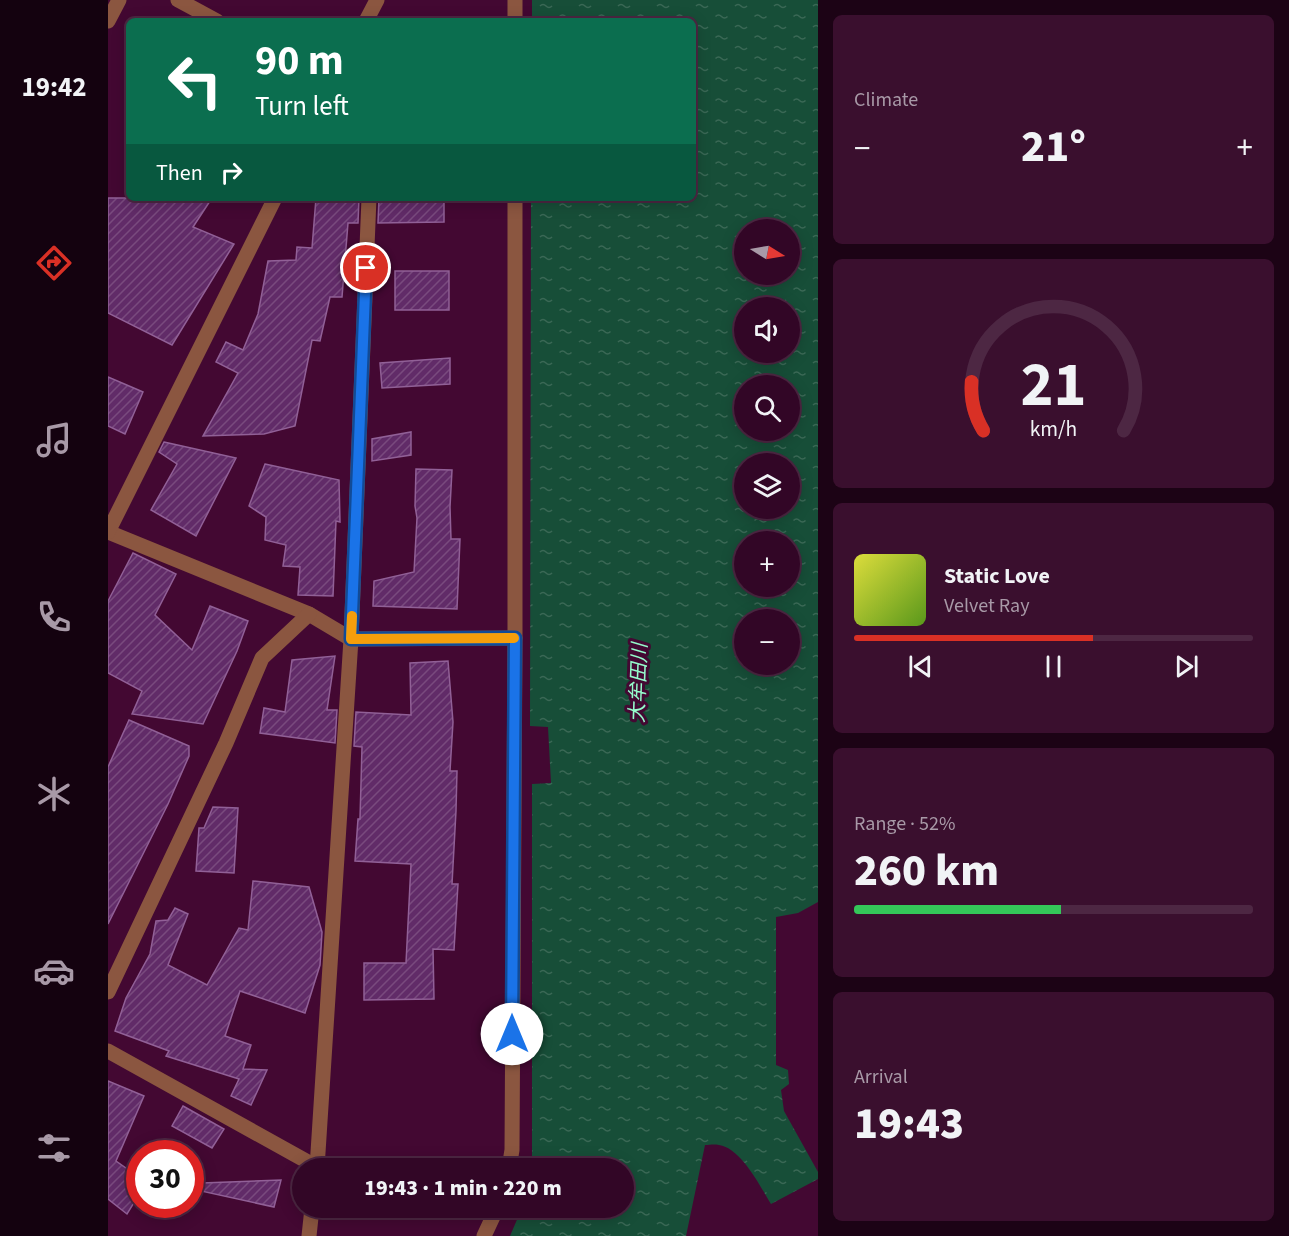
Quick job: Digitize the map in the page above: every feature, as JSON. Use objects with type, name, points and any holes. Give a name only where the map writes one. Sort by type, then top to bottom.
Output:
[{"type":"street","points":[[108,21],[119,0]]},
{"type":"street","points":[[178,0],[211,18]]},
{"type":"street","points":[[368,18],[377,0]]},
{"type":"street","points":[[515,0],[515,18]]},
{"type":"street","points":[[274,201],[108,532],[309,614],[351,639],[515,638]]},
{"type":"street","points":[[318,1158],[351,639],[369,201]]},
{"type":"street","points":[[510,1158],[512,1138],[515,638],[515,201]]},
{"type":"street","points":[[108,992],[226,743],[262,658],[309,614]]},
{"type":"street","points":[[108,1051],[299,1158]]},
{"type":"street","points":[[309,1236],[311,1218]]},
{"type":"street","points":[[484,1236],[492,1218]]},
{"type":"water","name":"大牟田川","points":[[532,0],[818,0],[818,902],[798,913],[776,917],[776,1065],[788,1070],[789,1084],[781,1090],[784,1111],[818,1172],[818,1179],[771,1204],[756,1178],[735,1153],[719,1145],[705,1145],[686,1236],[510,1236],[518,1218],[634,1218],[634,1158],[532,1158],[532,784],[551,783],[548,727],[530,726],[531,201],[696,201],[696,18],[532,18]]},
{"type":"building","points":[[108,198],[126,198],[126,201],[210,201],[193,227],[234,244],[172,345],[108,313]]},
{"type":"building","points":[[316,201],[359,201],[358,223],[348,223],[342,297],[330,297],[320,341],[312,340],[295,426],[264,434],[203,436],[238,373],[216,362],[226,342],[243,350],[258,314],[268,261],[296,260],[297,247],[312,248]]},
{"type":"building","points":[[379,201],[444,201],[444,222],[378,223]]},
{"type":"building","points":[[395,271],[449,271],[449,310],[395,310]]},
{"type":"building","points":[[450,358],[450,384],[382,388],[380,363]]},
{"type":"building","points":[[108,377],[143,392],[125,434],[108,426]]},
{"type":"building","points":[[411,432],[411,455],[372,461],[372,439]]},
{"type":"building","points":[[164,442],[236,458],[196,536],[151,510],[177,464],[159,452]]},
{"type":"building","points":[[265,464],[339,480],[340,522],[336,521],[333,596],[298,595],[300,567],[283,566],[286,545],[265,540],[266,517],[249,506]]},
{"type":"building","points":[[416,469],[452,470],[451,539],[460,539],[457,609],[373,606],[374,581],[414,572],[417,518]]},
{"type":"building","points":[[133,553],[176,574],[155,615],[192,650],[210,606],[248,621],[237,651],[203,724],[132,714],[142,691],[108,673],[108,601]]},
{"type":"building","points":[[335,656],[327,710],[337,710],[335,743],[260,733],[264,708],[285,712],[292,660]]},
{"type":"building","points":[[448,661],[453,722],[450,771],[457,771],[452,884],[458,884],[454,950],[433,949],[434,999],[364,1000],[364,963],[406,963],[411,864],[355,861],[358,819],[360,819],[362,747],[354,746],[356,712],[411,715],[410,663]]},
{"type":"building","points":[[129,720],[189,746],[189,756],[168,804],[108,924],[108,767]]},
{"type":"building","points":[[213,807],[238,808],[234,873],[196,871],[199,828],[204,828]]},
{"type":"building","points":[[253,881],[309,887],[322,932],[320,965],[305,1013],[240,991],[225,1036],[251,1045],[243,1069],[267,1070],[251,1105],[231,1096],[239,1079],[166,1056],[169,1051],[115,1031],[126,998],[150,954],[156,921],[168,920],[175,908],[188,914],[168,965],[207,985],[239,928],[248,930]]},
{"type":"building","points":[[108,1081],[144,1096],[116,1161],[126,1168],[126,1213],[108,1199]]},
{"type":"building","points":[[183,1106],[224,1129],[212,1148],[204,1144],[204,1140],[197,1140],[172,1126]]},
{"type":"building","points":[[281,1180],[274,1207],[204,1192],[204,1183]]},
{"type":"slow traffic","points":[[352,616],[351,639],[514,638]]},
{"type":"route","points":[[366,268],[351,639],[515,638],[512,1034]]}]
